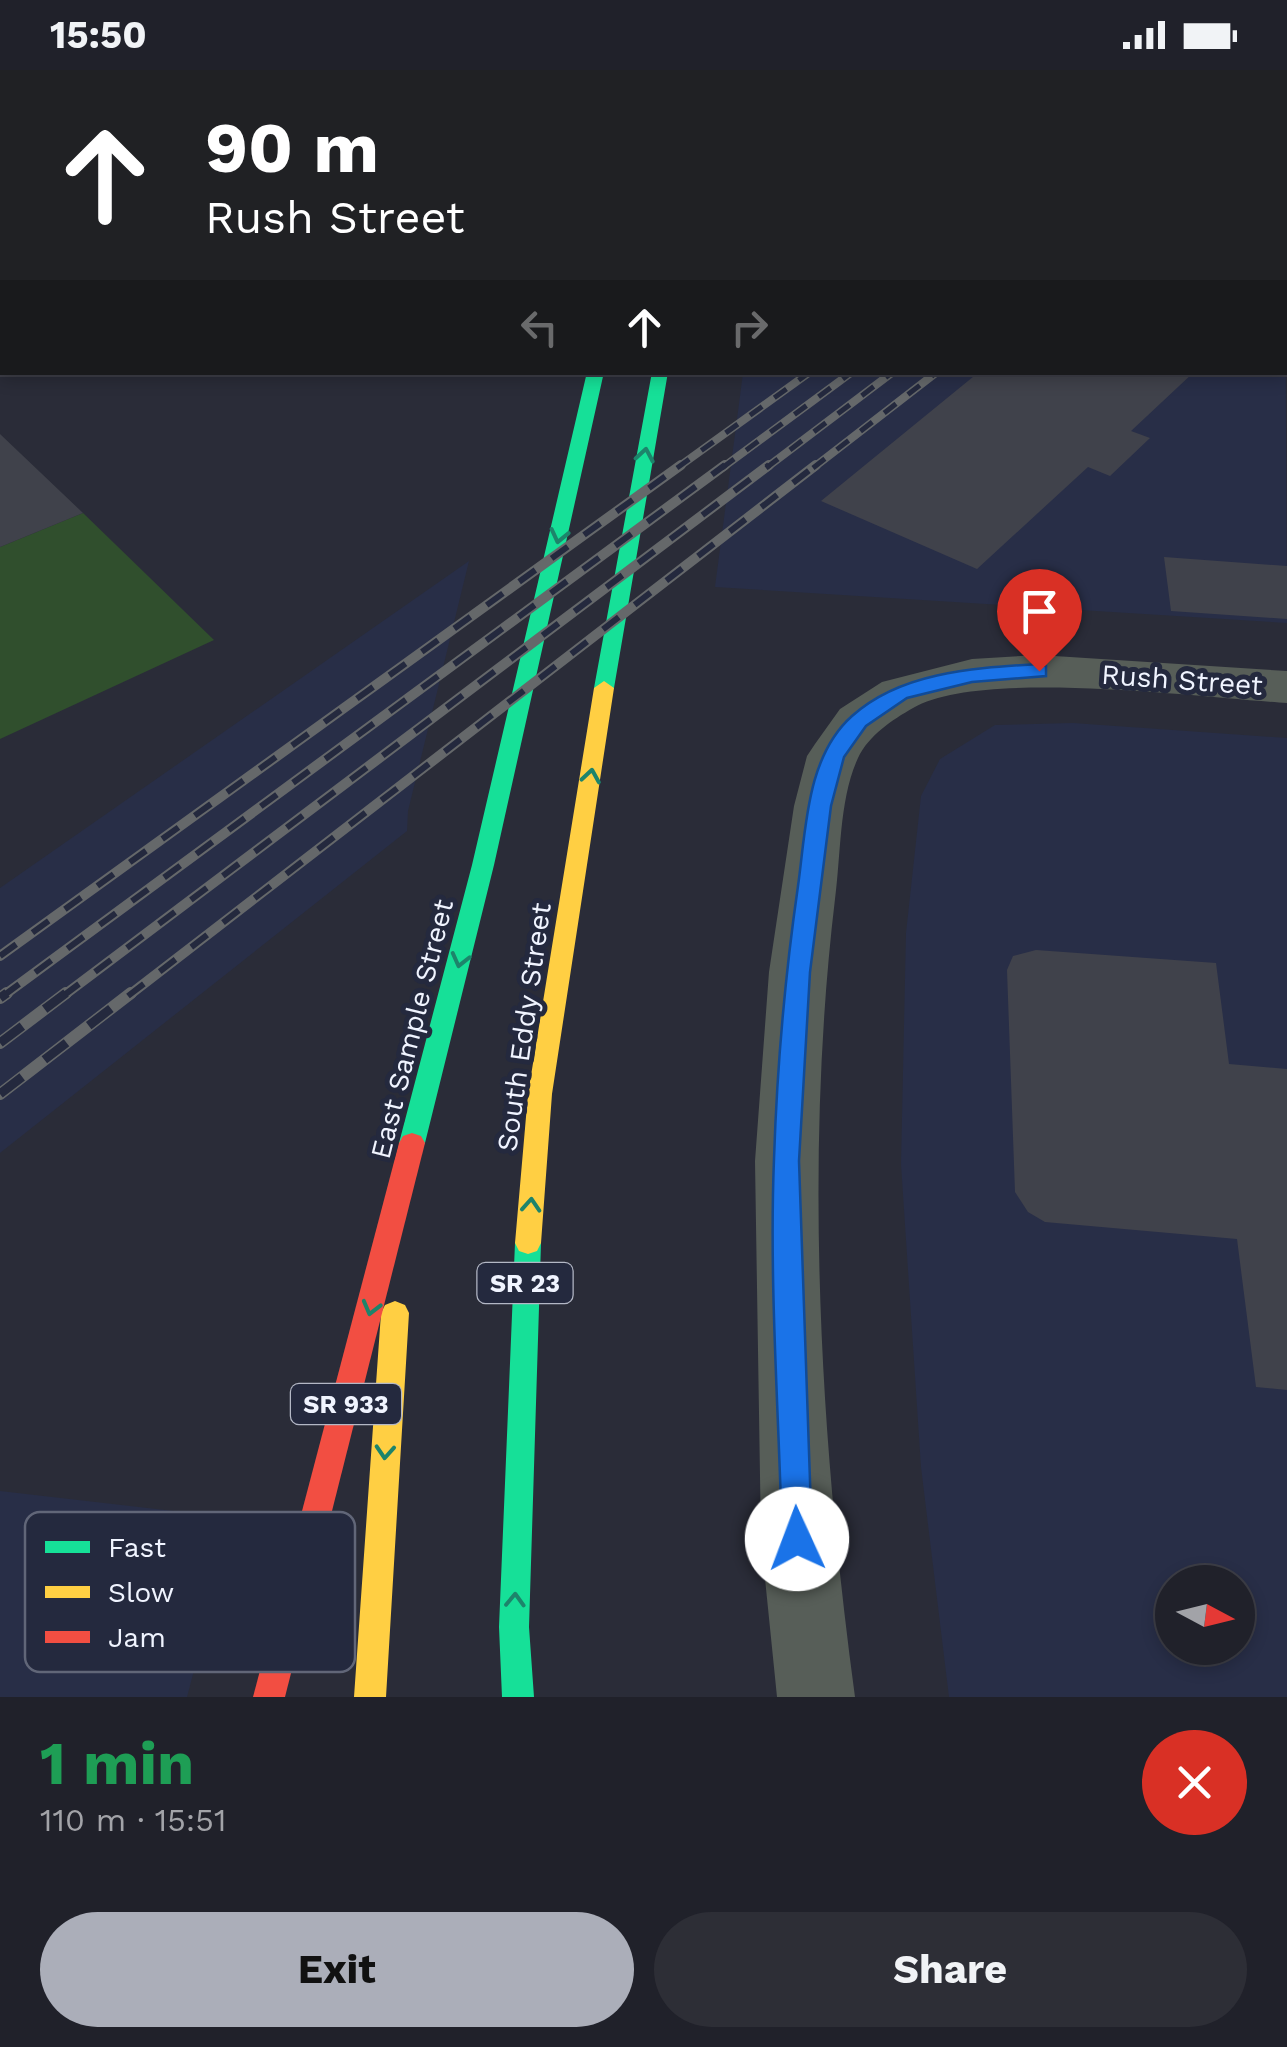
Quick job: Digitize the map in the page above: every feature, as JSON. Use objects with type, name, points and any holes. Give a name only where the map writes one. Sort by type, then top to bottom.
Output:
[{"type":"main road","name":"East Sample Street","points":[[317,1512],[484,865],[595,375]]},
{"type":"main road","name":"South Eddy Street","points":[[518,1697],[514,1627],[524,1314],[540,1094],[612,634],[659,375]]},
{"type":"main road","points":[[370,1697],[396,1306],[422,1112]]},
{"type":"main road","name":"East Sample Street","points":[[269,1697],[276,1672]]},
{"type":"street","name":"Rush Street","points":[[816,1697],[797,1539],[786,1161],[798,972],[820,806],[833,756],[858,722],[900,693],[972,675],[1039,671],[1287,687]]},
{"type":"shaded area","points":[[743,375],[1286,375],[1287,623],[715,587]]},
{"type":"shaded area","points":[[469,561],[408,811],[407,831],[0,1153],[0,888]]},
{"type":"shaded area","points":[[1073,723],[1287,738],[1287,1697],[949,1697],[921,1467],[901,1164],[906,933],[921,796],[940,759],[995,725]]},
{"type":"shaded area","points":[[0,1491],[182,1512],[25,1512],[25,1672],[194,1672],[187,1697],[0,1697]]},
{"type":"green space","points":[[83,513],[214,640],[0,739],[0,547]]},
{"type":"building","points":[[975,375],[1191,375],[1131,431],[1150,438],[1110,476],[1088,467],[977,569],[821,501]]},
{"type":"building","points":[[0,434],[83,513],[0,547]]},
{"type":"building","points":[[1164,557],[1287,566],[1287,619],[1171,611]]},
{"type":"building","points":[[1036,950],[1216,963],[1229,1064],[1287,1069],[1287,1390],[1256,1387],[1237,1239],[1045,1222],[1028,1212],[1015,1192],[1007,970],[1013,956]]},
{"type":"railway","points":[[677,468],[806,375]]},
{"type":"railway","points":[[722,468],[848,375]]},
{"type":"railway","points":[[766,468],[889,375]]},
{"type":"railway","points":[[813,468],[933,375]]},
{"type":"railway","points":[[0,956],[681,465]]},
{"type":"railway","points":[[3,996],[725,465]]},
{"type":"railway","points":[[63,996],[769,465]]},
{"type":"railway","points":[[128,996],[816,465]]},
{"type":"railway","points":[[0,998],[7,993]]},
{"type":"railway","points":[[0,1043],[66,993]]},
{"type":"railway","points":[[0,1094],[131,993]]},
{"type":"traffic: fast","points":[[412,1143],[483,865],[595,375]]},
{"type":"traffic: fast","points":[[604,688],[659,375]]},
{"type":"traffic: fast","points":[[518,1697],[514,1627],[528,1243]]},
{"type":"traffic: slow","points":[[528,1243],[540,1094],[604,688]]},
{"type":"traffic: slow","points":[[370,1697],[395,1313]]},
{"type":"traffic: jam","points":[[317,1512],[412,1143]]},
{"type":"traffic: jam","points":[[269,1697],[275,1672]]},
{"type":"route","points":[[797,1539],[786,1161],[798,972],[820,806],[833,756],[858,722],[900,693],[972,675],[1039,671]]}]
